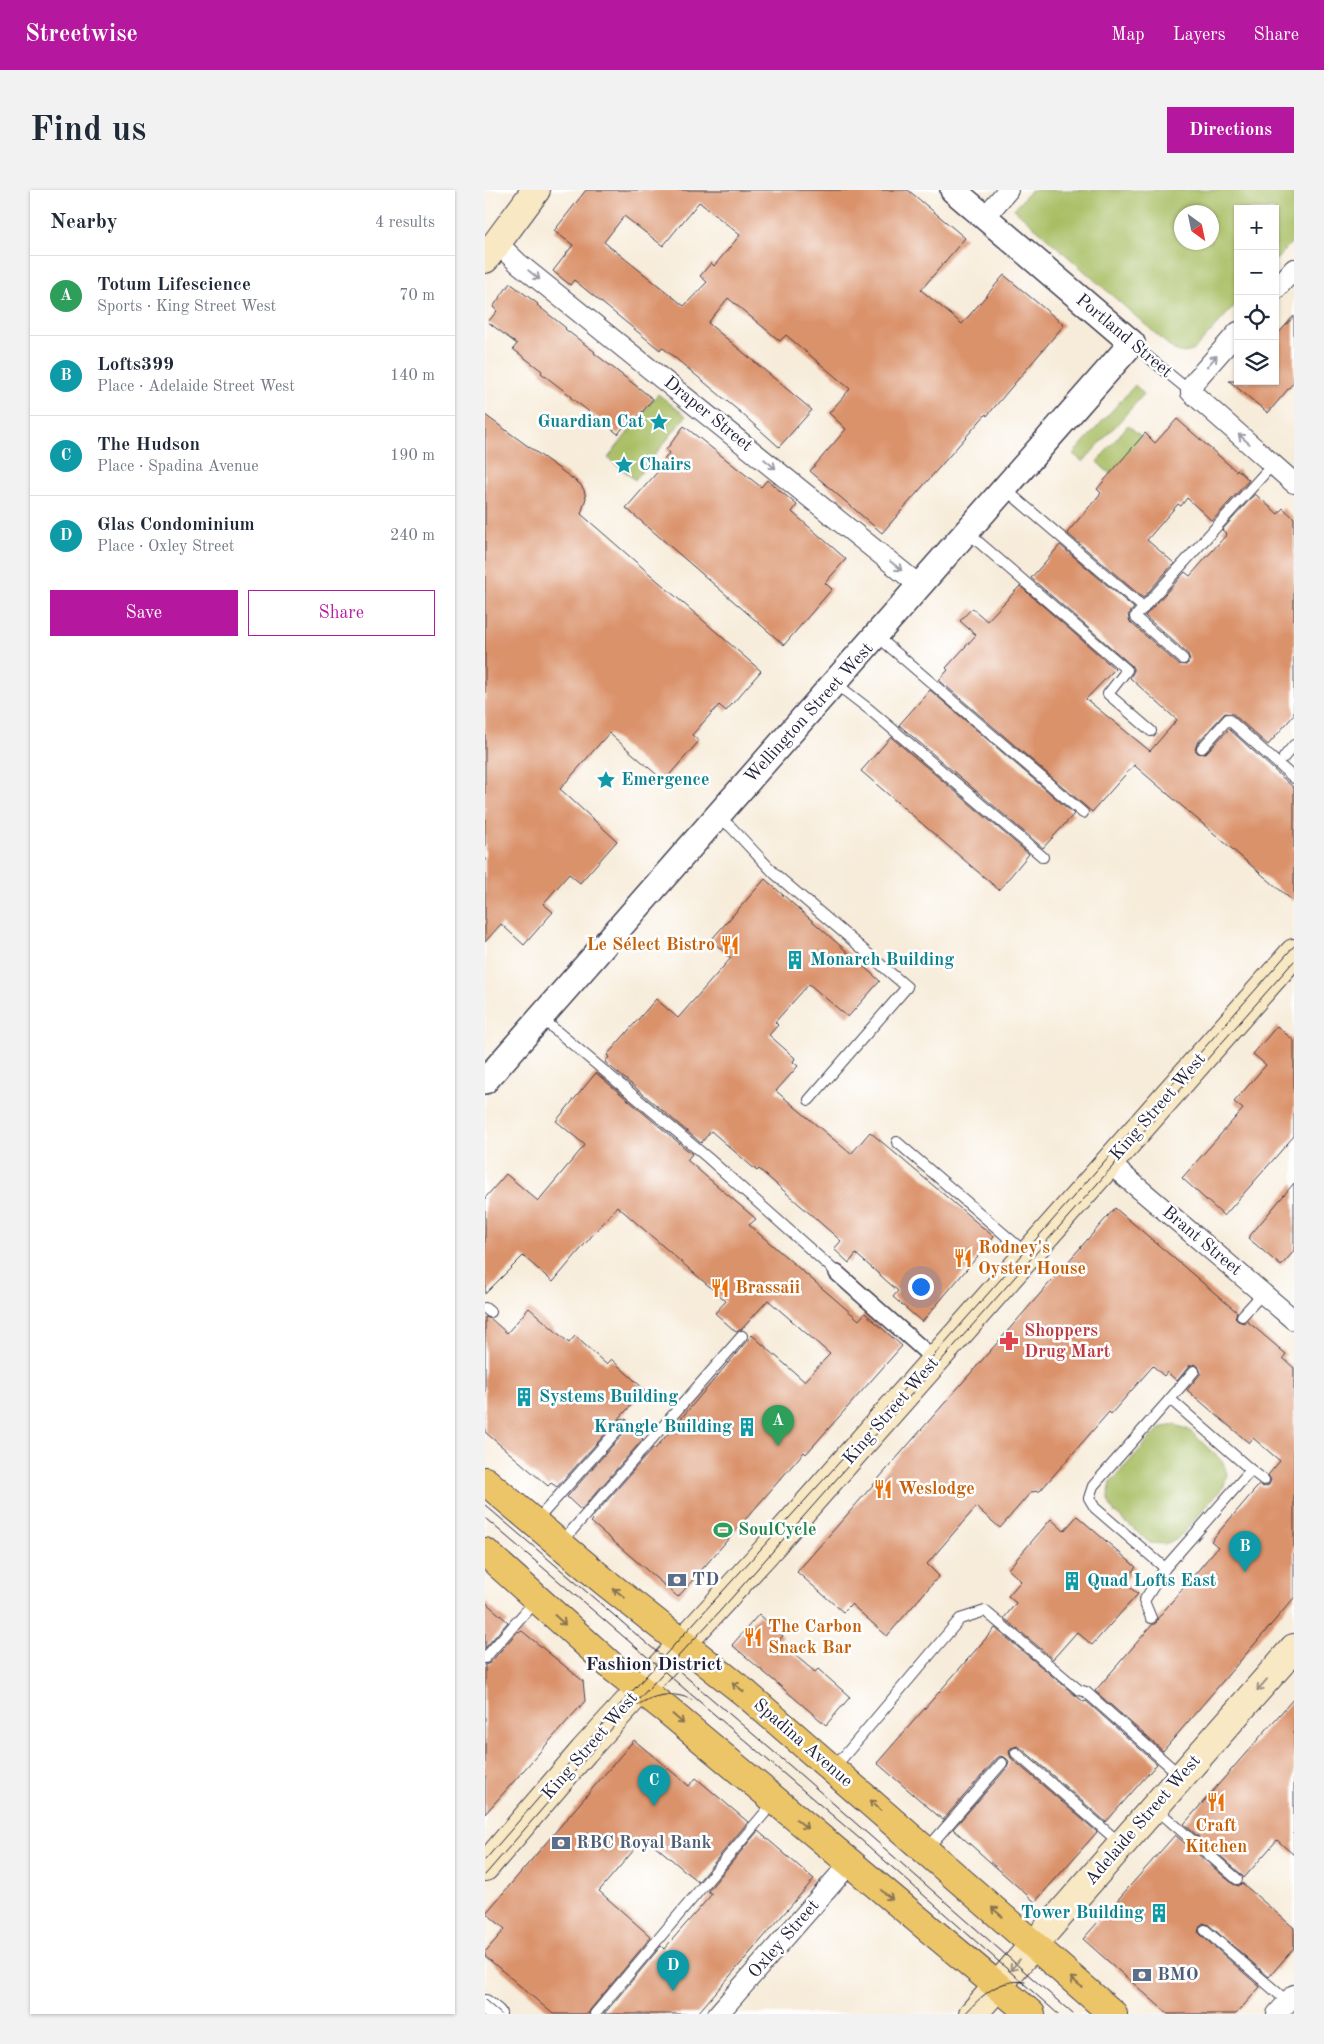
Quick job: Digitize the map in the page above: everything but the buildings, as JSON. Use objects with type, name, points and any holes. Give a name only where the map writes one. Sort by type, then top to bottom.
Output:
[{"type":"main road","points":[[491,251],[536,190]]},
{"type":"main road","name":"King Street West","points":[[485,1867],[639,1689],[682,1644],[935,1360],[1294,953]]},
{"type":"main road","name":"Spadina Avenue","points":[[485,1481],[559,1544],[745,1693],[1113,2014]]},
{"type":"main road","points":[[485,1552],[616,1670],[667,1710],[1031,2014]]},
{"type":"main road","name":"Adelaide Street West","points":[[973,2014],[1294,1648]]},
{"type":"street","name":"Portland Street","points":[[953,190],[1132,343]]},
{"type":"street","points":[[985,217],[1008,190]]},
{"type":"street","name":"Draper Street","points":[[491,251],[518,263],[920,586]]},
{"type":"street","points":[[1279,286],[1294,269]]},
{"type":"street","points":[[1191,392],[1194,382],[1234,337]]},
{"type":"street","name":"Wellington Street West","points":[[485,1081],[1132,343]]},
{"type":"street","name":"Portland Street","points":[[1191,392],[1294,483]]},
{"type":"street","name":"Brant Street","points":[[1109,1163],[1294,1320]]},
{"type":"street","points":[[837,1273],[935,1360]]},
{"type":"street","name":"Oxley Street","points":[[718,2014],[850,1863]]},
{"type":"street","points":[[485,2005],[496,2014]]},
{"type":"lane","name":"Portland Street","points":[[1132,343],[1191,392]]},
{"type":"lane","points":[[1183,659],[1135,617],[1273,464]]},
{"type":"lane","points":[[1005,489],[1144,608]]},
{"type":"lane","points":[[967,532],[1127,670],[1108,694],[1151,731]]},
{"type":"lane","points":[[877,636],[1083,813]]},
{"type":"lane","points":[[834,682],[870,710],[1043,857]]},
{"type":"lane","points":[[1202,748],[1229,719],[1294,778]]},
{"type":"lane","points":[[1284,757],[1294,745]]},
{"type":"lane","points":[[717,817],[731,828],[775,874],[907,987],[809,1100]]},
{"type":"lane","points":[[540,1017],[713,1163],[837,1273]]},
{"type":"lane","points":[[897,1142],[1028,1255]]},
{"type":"lane","points":[[1242,1316],[1263,1293]]},
{"type":"lane","points":[[559,1544],[742,1336]]},
{"type":"lane","points":[[1165,1568],[1095,1508],[1089,1498],[1093,1486],[1194,1371]]},
{"type":"lane","points":[[1170,1399],[1264,1480]]},
{"type":"lane","points":[[534,1523],[623,1424]]},
{"type":"lane","points":[[1151,1618],[1144,1601],[1165,1568],[1251,1470]]},
{"type":"lane","points":[[485,1658],[537,1599]]},
{"type":"lane","points":[[833,1768],[960,1619],[985,1611],[1079,1690],[1086,1692],[1182,1776]]},
{"type":"lane","points":[[1016,1753],[1122,1844]]},
{"type":"lane","points":[[926,1850],[1002,1763]]},
{"type":"lane","points":[[595,2014],[775,1801]]},
{"type":"lane","points":[[1155,1807],[1237,1879]]},
{"type":"lane","points":[[1205,1930],[1288,2002]]},
{"type":"green space","points":[[1031,190],[1294,190],[1294,240],[1279,257],[1279,205],[1234,205],[1234,306],[1194,350],[1184,353],[1174,350],[1014,209]]},
{"type":"green space","points":[[1135,385],[1144,394],[1083,462],[1073,454]]},
{"type":"green space","points":[[658,394],[686,416],[635,480],[608,458]]},
{"type":"green space","points":[[1128,425],[1142,437],[1110,474],[1097,462]]},
{"type":"green space","points":[[1176,1425],[1189,1430],[1223,1462],[1227,1474],[1224,1486],[1176,1540],[1164,1544],[1150,1543],[1114,1512],[1108,1496],[1111,1482],[1154,1434],[1163,1427]]},
{"type":"tram line","points":[[485,1860],[608,1718],[846,1455],[1294,946]]},
{"type":"tram line","points":[[485,1875],[615,1725],[720,1611],[1294,961]]},
{"type":"tram line","points":[[485,1505],[802,1776],[1073,2014]]},
{"type":"tram line","points":[[485,1518],[867,1845],[1058,2014]]},
{"type":"tram line","points":[[638,1705],[651,1698],[665,1695],[679,1695],[692,1700]]},
{"type":"tram line","points":[[965,2014],[991,1990],[1007,1983],[1025,1982]]},
{"type":"tram line","points":[[485,2000],[501,2014]]},
{"type":"place","name":"Guardian Cat","points":[[659,422]]},
{"type":"place","name":"Chairs","points":[[624,465]]},
{"type":"place","name":"Emergence","points":[[606,780]]},
{"type":"place","name":"Le Sélect Bistro","points":[[730,945]]},
{"type":"place","name":"Monarch Building","points":[[795,960]]},
{"type":"place","name":"Rodney's Oyster House","points":[[963,1258]]},
{"type":"place","name":"Brassaii","points":[[720,1288]]},
{"type":"place","name":"Shoppers Drug Mart","points":[[1009,1341]]},
{"type":"place","name":"Systems Building","points":[[524,1397]]},
{"type":"place","name":"Krangle Building","points":[[747,1427]]},
{"type":"place","name":"Totum Lifescience","points":[[778,1446]]},
{"type":"place","name":"Weslodge","points":[[883,1489]]},
{"type":"place","name":"SoulCycle","points":[[723,1530]]},
{"type":"place","name":"Lofts399","points":[[1245,1572]]},
{"type":"place","name":"TD","points":[[677,1580]]},
{"type":"place","name":"Quad Lofts East","points":[[1072,1581]]},
{"type":"place","name":"The Carbon Snack Bar","points":[[753,1637]]},
{"type":"place","name":"Craft Kitchen","points":[[1216,1802]]},
{"type":"place","name":"The Hudson","points":[[654,1806]]},
{"type":"place","name":"RBC Royal Bank","points":[[561,1843]]},
{"type":"place","name":"Tower Building","points":[[1159,1913]]},
{"type":"place","name":"BMO","points":[[1142,1975]]},
{"type":"place","name":"Glas Condominium","points":[[673,1991]]},
{"type":"district","name":"Fashion District","points":[[654,1665]]}]
